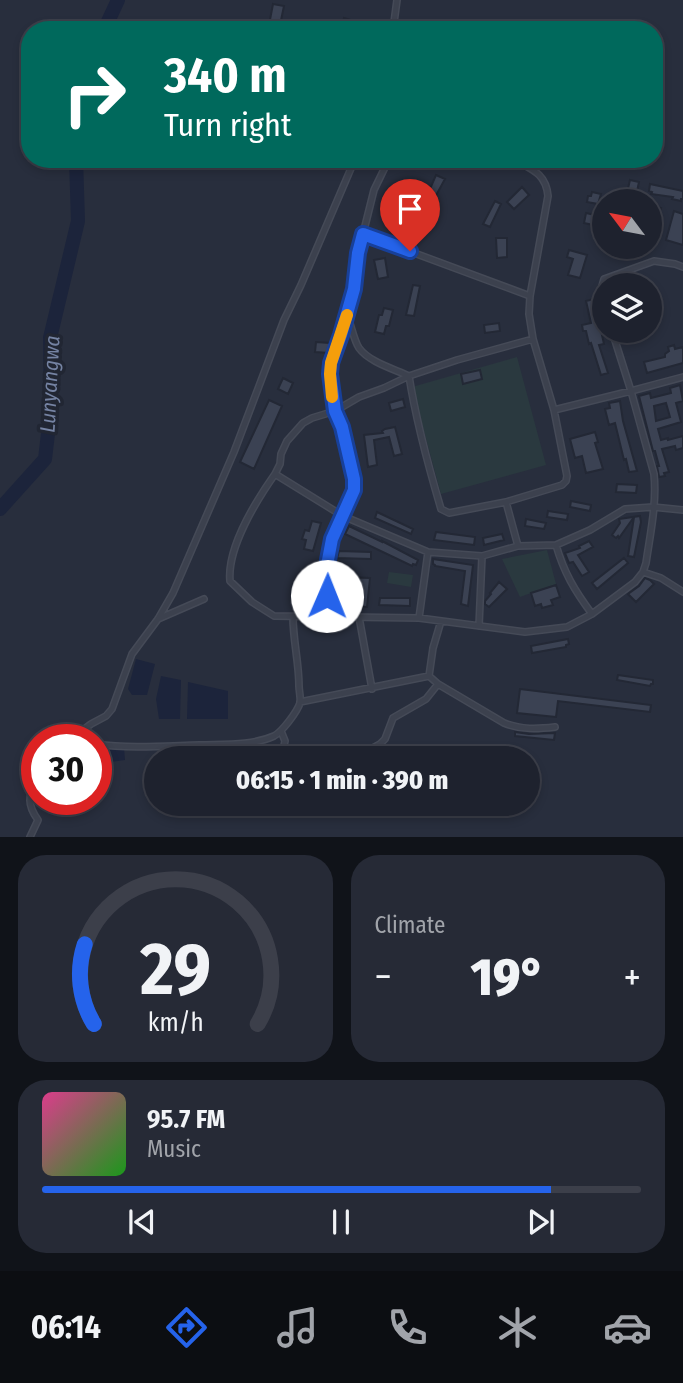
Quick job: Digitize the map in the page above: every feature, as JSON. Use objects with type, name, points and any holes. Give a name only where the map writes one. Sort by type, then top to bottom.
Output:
[{"type":"street","points":[[394,21],[397,0]]},
{"type":"street","points":[[91,724],[112,709],[132,654],[158,620],[173,593],[229,464],[284,320],[351,168]]},
{"type":"street","points":[[330,617],[327,596],[328,560],[332,539],[354,490],[342,427],[335,411],[331,363],[354,289],[358,253],[374,190],[385,168]]},
{"type":"street","points":[[409,376],[429,469],[441,509],[449,513],[506,502],[562,485],[566,481],[554,410],[533,339],[529,314],[548,196],[541,175],[529,168]]},
{"type":"street","points":[[363,234],[530,296]]},
{"type":"street","points":[[620,273],[653,261],[683,267]]},
{"type":"street","points":[[347,315],[361,351],[409,376]]},
{"type":"street","points":[[533,339],[409,376],[347,403],[335,411],[312,418],[295,430],[283,448],[280,464],[235,547],[229,570],[230,581],[252,603],[274,616],[419,618],[525,632],[567,627],[592,614],[635,582],[643,572],[655,485],[616,343]]},
{"type":"street","points":[[554,410],[683,377]]},
{"type":"street","points":[[275,474],[344,516],[428,552],[482,556],[518,546],[555,545],[590,530],[620,511],[653,507],[683,510]]},
{"type":"street","points":[[506,502],[518,546]]},
{"type":"street","points":[[555,545],[574,590],[592,614]]},
{"type":"street","points":[[419,618],[428,552]]},
{"type":"street","points":[[479,626],[482,556]]},
{"type":"street","points":[[643,572],[661,578],[683,592]]},
{"type":"street","points":[[158,620],[204,599]]},
{"type":"street","points":[[112,745],[136,747],[248,742],[267,738],[281,731],[300,702],[293,617]]},
{"type":"street","points":[[359,617],[372,689]]},
{"type":"street","points":[[429,676],[441,621]]},
{"type":"street","points":[[300,702],[429,676]]},
{"type":"street","points":[[429,676],[504,723],[536,729],[555,727]]},
{"type":"street","points":[[281,731],[285,741],[282,755],[314,757],[371,749],[385,739],[393,718],[426,699],[438,684]]},
{"type":"street","points":[[30,837],[38,820],[34,815]]},
{"type":"shaded area","points":[[517,357],[546,465],[441,494],[412,387]]},
{"type":"shaded area","points":[[547,550],[556,584],[520,597],[502,559]]},
{"type":"shaded area","points":[[389,572],[413,575],[411,587],[387,583]]},
{"type":"water","points":[[136,659],[155,664],[147,695],[132,695],[128,689]]},
{"type":"water","points":[[161,676],[181,680],[180,719],[159,719],[156,699]]},
{"type":"water","points":[[188,682],[228,691],[228,719],[187,719]]},
{"type":"water","points":[[112,748],[124,748],[125,760],[112,762]]},
{"type":"building","points":[[273,4],[284,6],[281,21],[270,21]]},
{"type":"building","points":[[436,175],[445,179],[433,201],[426,198]]},
{"type":"building","points":[[630,180],[639,182],[638,189],[628,189]]},
{"type":"building","points":[[650,184],[683,191],[683,199],[681,201],[662,196],[662,189],[649,189]]},
{"type":"building","points":[[522,187],[529,195],[514,209],[507,202]]},
{"type":"building","points":[[592,192],[592,203],[587,202],[588,196],[591,196]]},
{"type":"building","points":[[388,193],[399,193],[400,215],[389,215]]},
{"type":"building","points":[[495,201],[501,204],[490,227],[483,224]]},
{"type":"building","points":[[674,211],[683,214],[683,245],[666,240]]},
{"type":"building","points":[[586,213],[592,214],[592,225],[584,223]]},
{"type":"building","points":[[496,238],[507,238],[507,257],[497,258]]},
{"type":"building","points":[[569,250],[587,255],[580,278],[568,275],[573,259],[567,257]]},
{"type":"building","points":[[385,258],[388,277],[378,279],[374,260]]},
{"type":"building","points":[[413,285],[420,286],[414,316],[406,315]]},
{"type":"building","points":[[592,300],[592,343],[604,344],[599,345],[608,373],[601,375],[591,343],[589,344],[586,331],[583,331],[582,325],[591,323],[586,301]]},
{"type":"building","points":[[384,308],[393,310],[384,334],[375,332],[379,315],[382,315]]},
{"type":"building","points":[[499,323],[500,331],[485,333],[484,325]]},
{"type":"building","points":[[316,342],[330,343],[329,353],[315,352]]},
{"type":"building","points":[[674,345],[675,349],[683,347],[683,363],[647,373],[644,362],[665,357],[669,351],[668,347]]},
{"type":"building","points":[[480,370],[482,379],[463,384],[461,374]]},
{"type":"building","points":[[283,378],[293,383],[288,394],[278,389]]},
{"type":"building","points":[[680,385],[683,401],[676,403],[681,422],[658,429],[661,440],[683,436],[683,448],[676,450],[675,446],[662,449],[669,472],[659,477],[659,466],[639,396],[650,393],[651,398],[671,393],[670,388]],"holes":[[[666,403],[670,417],[656,421],[654,406]]]},
{"type":"building","points":[[403,399],[405,407],[391,411],[389,403]]},
{"type":"building","points":[[269,400],[282,406],[254,469],[240,462]]},
{"type":"building","points":[[620,401],[637,471],[629,472],[615,423],[609,425],[605,409],[610,408],[609,403]]},
{"type":"building","points":[[395,427],[402,454],[394,456],[389,437],[374,440],[377,465],[368,467],[364,435],[383,433],[385,429]]},
{"type":"building","points":[[595,432],[598,442],[595,443],[603,469],[586,473],[582,456],[575,458],[570,439]]},
{"type":"building","points":[[617,484],[637,485],[636,493],[616,492]]},
{"type":"building","points":[[571,501],[591,505],[590,511],[570,507]]},
{"type":"building","points":[[548,511],[568,514],[567,520],[547,517]]},
{"type":"building","points":[[377,512],[413,529],[411,534],[375,518]]},
{"type":"building","points":[[640,516],[634,557],[628,556],[634,517],[619,538],[612,535],[620,523],[619,519]]},
{"type":"building","points":[[526,519],[546,523],[544,529],[525,526]]},
{"type":"building","points":[[312,521],[321,523],[313,551],[304,549],[306,540],[302,539],[305,530],[309,531]]},
{"type":"building","points":[[349,526],[418,560],[416,565],[412,566],[345,534]]},
{"type":"building","points":[[436,532],[475,537],[474,545],[434,540]]},
{"type":"building","points":[[502,534],[504,540],[484,545],[483,538]]},
{"type":"building","points":[[589,541],[593,547],[578,555],[589,572],[582,576],[573,562],[569,563],[565,553],[580,548],[579,546]]},
{"type":"building","points":[[339,551],[371,552],[371,559],[337,558]]},
{"type":"building","points":[[624,558],[628,563],[597,589],[592,583]]},
{"type":"building","points":[[433,559],[473,565],[468,606],[461,604],[465,571],[435,566]]},
{"type":"building","points":[[336,574],[370,578],[367,607],[336,605]],"holes":[[[343,584],[360,585],[358,598],[343,597]]]},
{"type":"building","points":[[645,578],[654,584],[636,602],[628,594]]},
{"type":"building","points":[[499,582],[507,589],[489,607],[485,601]]},
{"type":"building","points":[[556,585],[560,597],[551,600],[553,605],[542,608],[541,604],[535,606],[531,593]]},
{"type":"building","points":[[380,598],[410,598],[410,606],[379,605]]},
{"type":"building","points":[[568,639],[569,644],[566,647],[532,653],[531,646]]},
{"type":"building","points":[[618,675],[653,680],[653,684],[650,686],[617,680]]},
{"type":"building","points":[[520,689],[651,705],[650,712],[558,701],[556,717],[517,713]]},
{"type":"building","points":[[515,732],[555,733],[554,740],[515,736]]},
{"type":"waterway","name":"Lunyangwa","points":[[108,21],[118,0]]},
{"type":"waterway","name":"Lunyangwa","points":[[0,509],[45,459],[51,408],[50,338],[78,221],[76,168]]},
{"type":"slow traffic","points":[[332,397],[331,363],[347,315]]},
{"type":"route","points":[[327,596],[328,560],[332,539],[354,490],[342,427],[332,398],[331,363],[354,289],[363,234],[410,251]]}]
